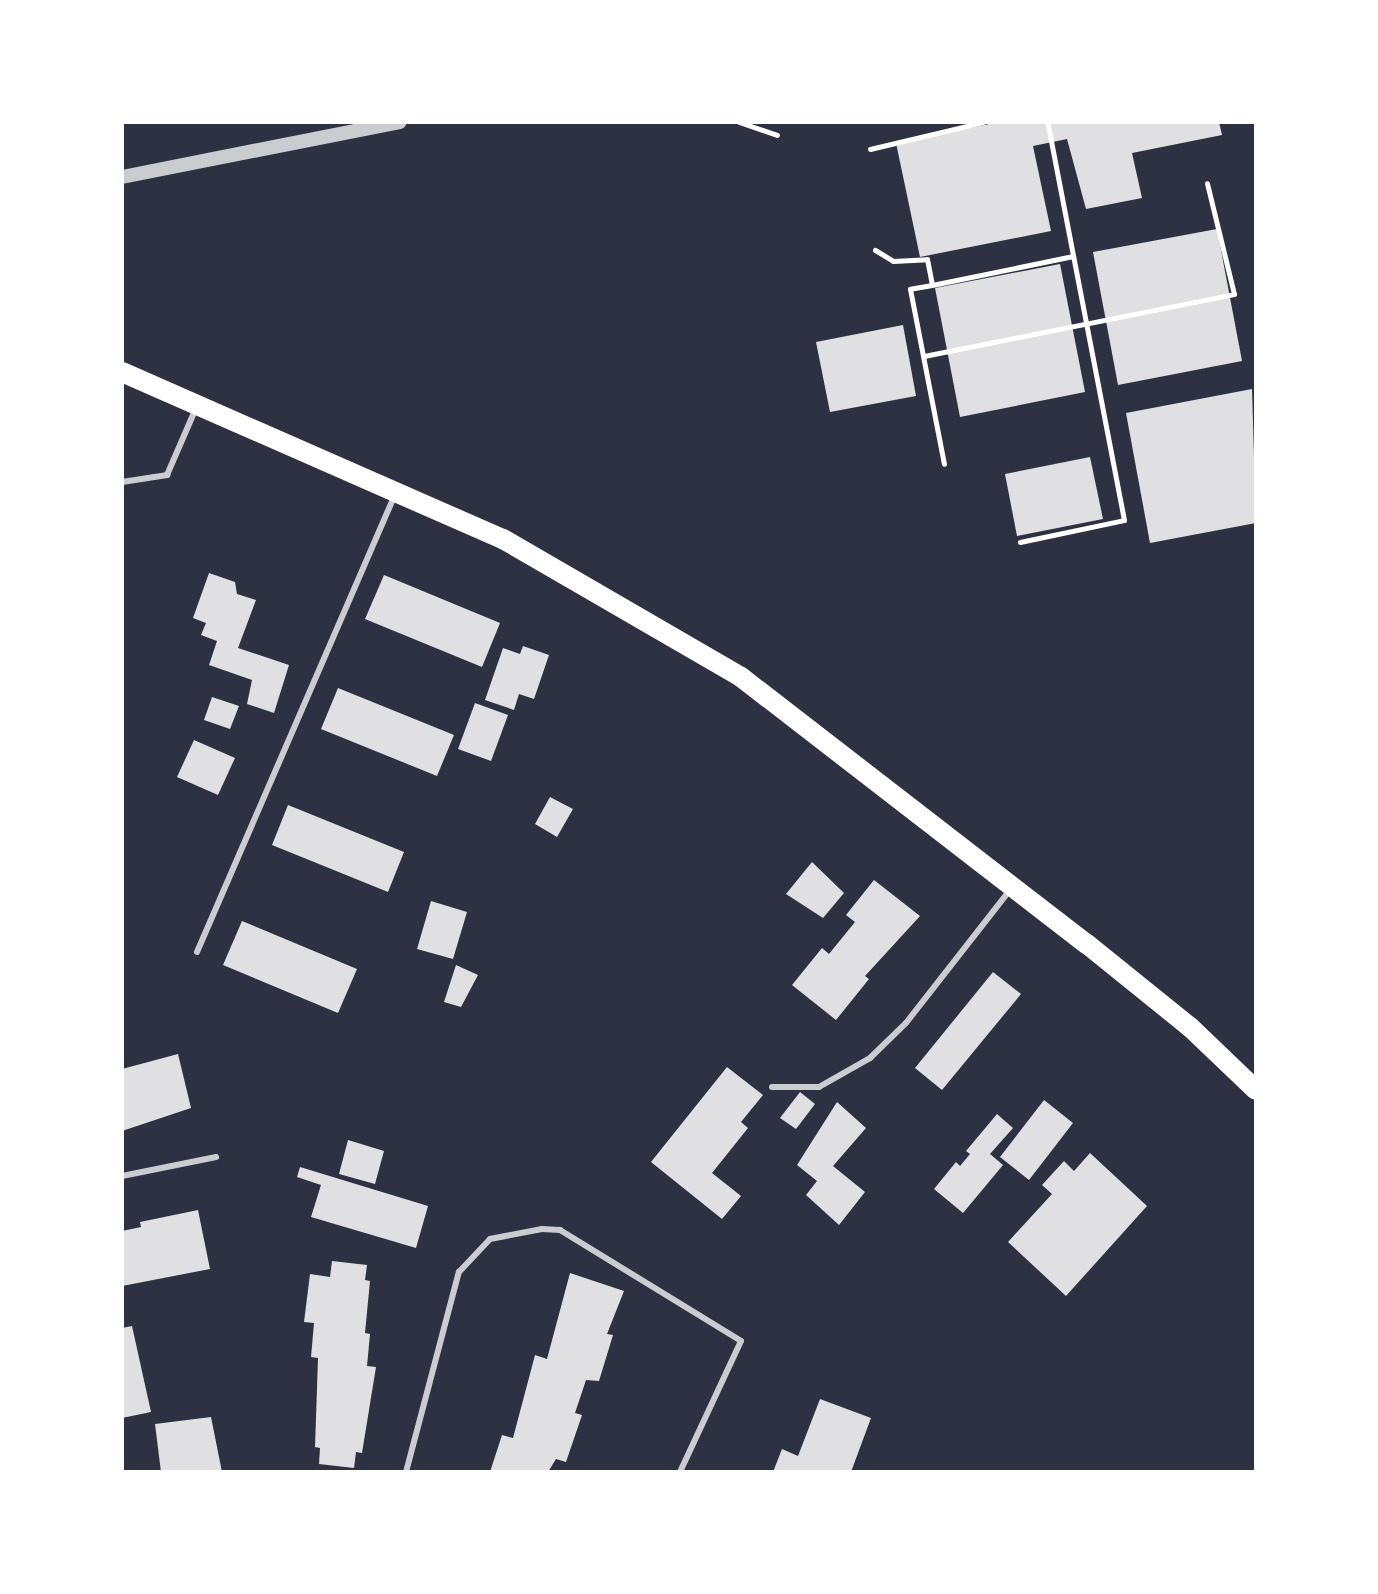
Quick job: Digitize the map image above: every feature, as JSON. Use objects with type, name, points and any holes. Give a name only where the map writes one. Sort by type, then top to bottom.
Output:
[{"type":"main road","points":[[122,372],[515,545],[741,677],[1190,1027],[1256,1090]]},
{"type":"street","points":[[122,177],[400,122]]},
{"type":"lane","points":[[122,482],[167,475],[197,405]]},
{"type":"lane","points":[[197,952],[397,492]]},
{"type":"lane","points":[[772,1087],[819,1087],[870,1058],[906,1023],[1012,887]]},
{"type":"lane","points":[[122,1176],[216,1157]]},
{"type":"lane","points":[[406,1472],[459,1272],[490,1239],[542,1229],[560,1230],[741,1341],[680,1472]]},
{"type":"path","points":[[739,122],[777,135]]},
{"type":"path","points":[[870,149],[889,140],[983,122]]},
{"type":"path","points":[[1020,542],[1124,520],[1047,122]]},
{"type":"path","points":[[924,356],[1234,294],[1207,183]]},
{"type":"path","points":[[875,250],[893,261],[927,259],[932,285]]},
{"type":"path","points":[[944,464],[910,289],[1073,256]]},
{"type":"building","points":[[999,122],[1219,122],[1222,135],[1132,153],[1142,198],[1086,209],[1067,139],[1033,146],[1051,231],[920,257],[896,143]]},
{"type":"building","points":[[1217,229],[1242,361],[1118,385],[1093,252]]},
{"type":"building","points":[[1060,264],[1085,392],[960,417],[935,288]]},
{"type":"building","points":[[903,325],[916,396],[830,412],[816,342]]},
{"type":"building","points":[[1252,389],[1256,523],[1150,543],[1126,413]]},
{"type":"building","points":[[1090,457],[1103,519],[1017,536],[1005,474]]},
{"type":"building","points":[[209,573],[235,582],[237,594],[256,600],[238,648],[289,665],[274,713],[247,704],[252,680],[209,665],[217,641],[201,635],[206,623],[193,618]]},
{"type":"building","points":[[384,575],[500,623],[482,667],[365,619]]},
{"type":"building","points":[[523,646],[549,655],[534,699],[519,694],[514,710],[485,700],[503,648],[520,654]]},
{"type":"building","points":[[338,688],[454,735],[437,776],[321,729]]},
{"type":"building","points":[[212,697],[239,706],[230,729],[204,720]]},
{"type":"building","points":[[475,703],[508,715],[491,761],[458,749]]},
{"type":"building","points":[[194,740],[235,758],[218,795],[177,777]]},
{"type":"building","points":[[550,797],[573,809],[557,837],[535,824]]},
{"type":"building","points":[[288,805],[404,852],[388,892],[272,845]]},
{"type":"building","points":[[812,862],[844,893],[823,918],[786,894]]},
{"type":"building","points":[[874,880],[920,916],[865,976],[869,979],[836,1020],[792,985],[822,948],[829,954],[855,922],[846,915]]},
{"type":"building","points":[[431,901],[467,912],[453,959],[417,949]]},
{"type":"building","points":[[242,921],[357,969],[338,1013],[223,965]]},
{"type":"building","points":[[456,965],[478,975],[461,1007],[444,1002]]},
{"type":"building","points":[[993,972],[1021,994],[942,1090],[915,1068]]},
{"type":"building","points":[[178,1054],[191,1108],[122,1131],[122,1069]]},
{"type":"building","points":[[727,1067],[763,1095],[741,1122],[748,1128],[712,1173],[741,1196],[722,1219],[651,1162]]},
{"type":"building","points":[[800,1092],[815,1104],[796,1129],[780,1118]]},
{"type":"building","points":[[1044,1100],[1073,1123],[1029,1180],[1000,1157]]},
{"type":"building","points":[[837,1102],[866,1128],[833,1166],[865,1192],[839,1225],[806,1195],[817,1181],[797,1165]]},
{"type":"building","points":[[997,1114],[1013,1128],[990,1154],[1003,1165],[963,1213],[934,1189],[956,1162],[960,1166],[970,1154],[966,1151]]},
{"type":"building","points":[[348,1140],[384,1151],[375,1184],[339,1174]]},
{"type":"building","points":[[1090,1153],[1147,1206],[1066,1296],[1008,1242],[1052,1194],[1042,1185],[1064,1161],[1074,1171]]},
{"type":"building","points":[[300,1167],[428,1206],[416,1248],[311,1217],[321,1185],[297,1177]]},
{"type":"building","points":[[198,1210],[210,1269],[122,1286],[122,1231],[141,1227],[140,1222]]},
{"type":"building","points":[[332,1261],[367,1265],[365,1280],[370,1281],[365,1333],[370,1334],[367,1366],[376,1367],[362,1453],[356,1452],[354,1468],[319,1464],[320,1448],[315,1447],[318,1358],[311,1357],[314,1323],[304,1322],[310,1274],[330,1277]]},
{"type":"building","points":[[570,1273],[624,1291],[607,1334],[613,1335],[599,1381],[586,1380],[575,1413],[582,1415],[566,1462],[556,1459],[548,1472],[490,1472],[502,1435],[513,1438],[535,1355],[547,1359]]},
{"type":"building","points":[[132,1326],[151,1412],[122,1418],[122,1328]]},
{"type":"building","points":[[820,1399],[871,1418],[851,1472],[773,1472],[782,1449],[798,1456]]},
{"type":"building","points":[[211,1417],[222,1472],[161,1472],[155,1424]]}]
